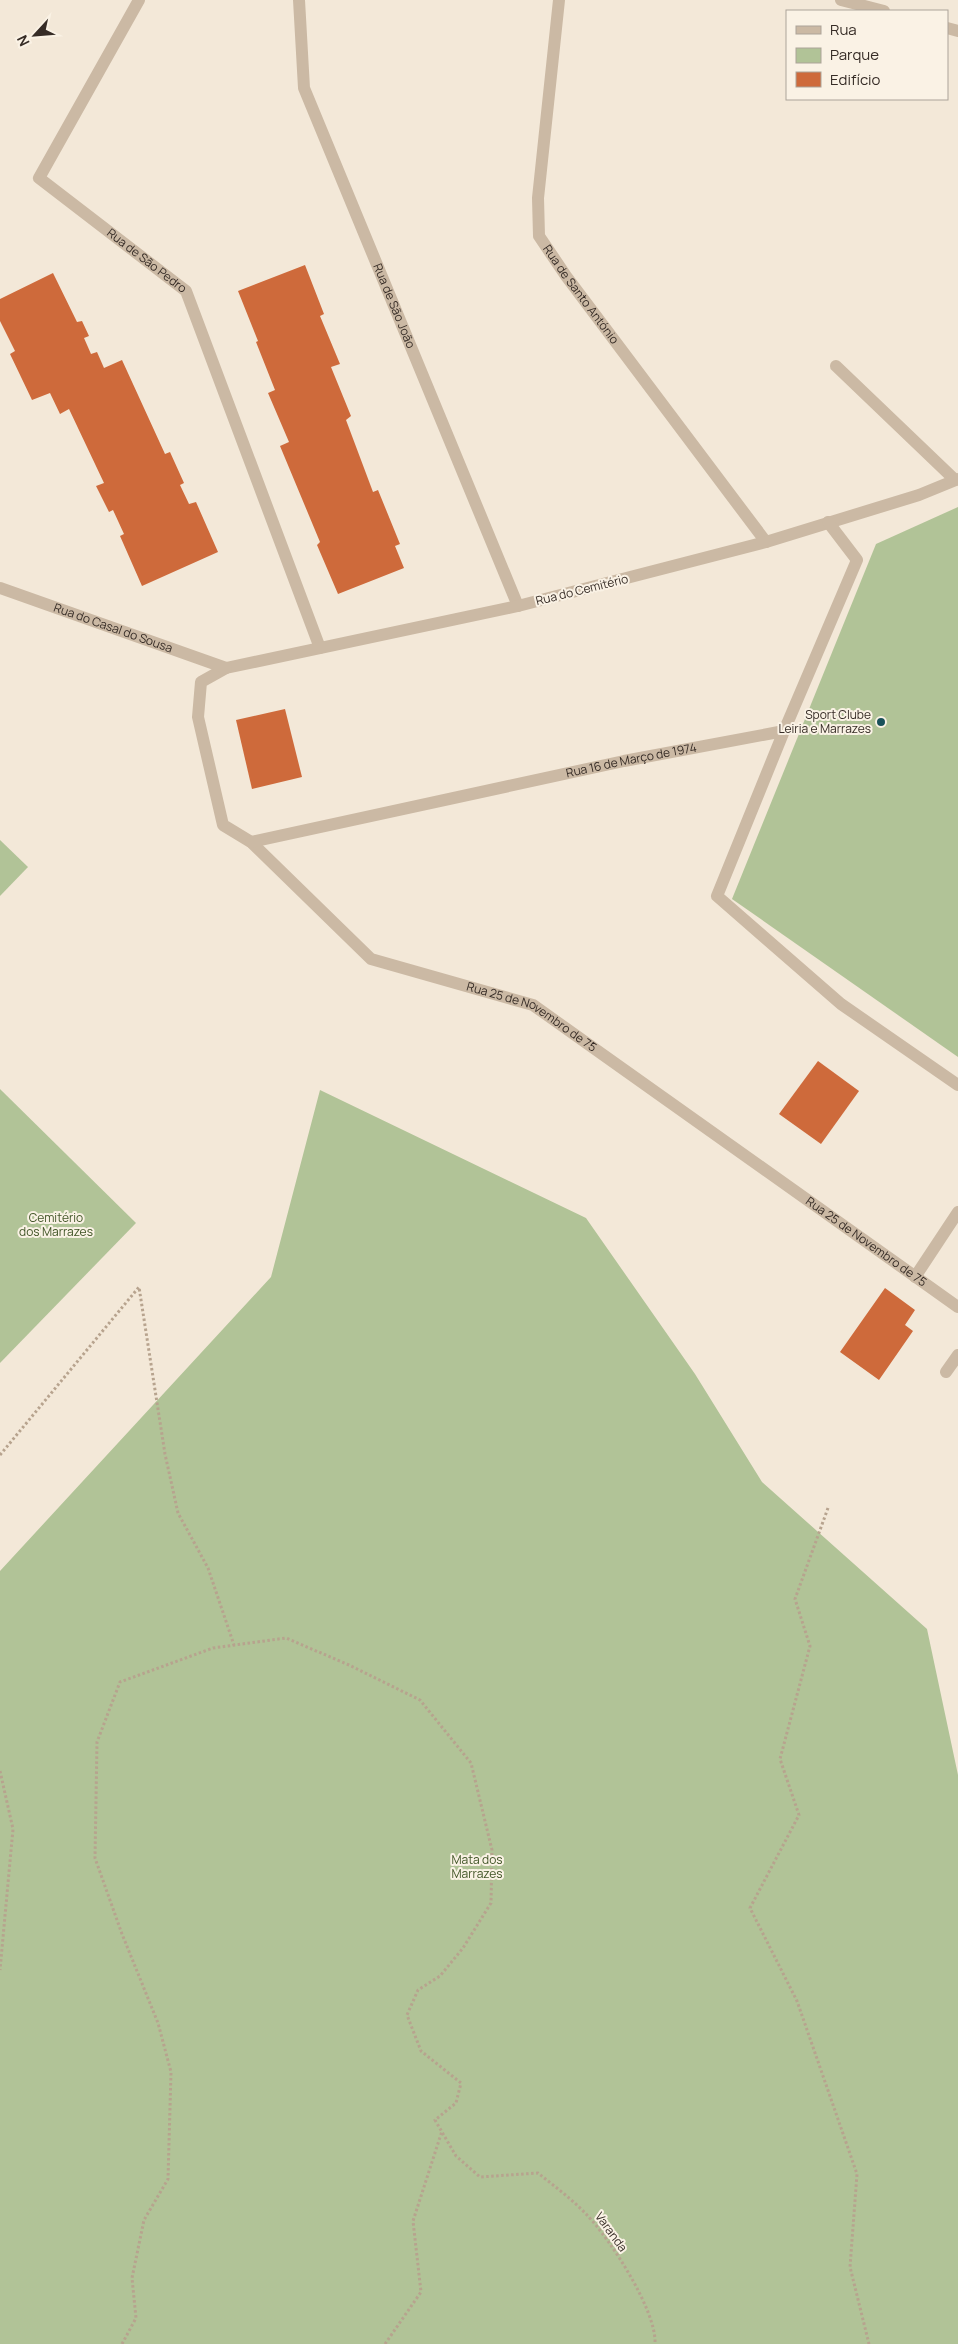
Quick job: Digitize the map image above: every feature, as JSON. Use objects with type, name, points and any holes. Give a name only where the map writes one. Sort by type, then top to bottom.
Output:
[{"type":"street","name":"Rua de São Pedro","points":[[139,0],[39,178],[186,291],[320,648]]},
{"type":"street","name":"Rua de São João","points":[[299,0],[304,88],[518,606]]},
{"type":"street","name":"Rua de Santo António","points":[[559,0],[538,198],[539,236],[566,276],[766,542]]},
{"type":"street","points":[[841,0],[880,10]]},
{"type":"street","points":[[836,366],[957,480]]},
{"type":"street","name":"Rua do Cemitério","points":[[201,682],[226,668],[518,606],[766,542],[919,495],[957,480]]},
{"type":"street","points":[[828,522],[857,560],[784,731],[717,896],[841,1004],[958,1085]]},
{"type":"street","name":"Rua do Casal do Sousa","points":[[0,588],[226,668]]},
{"type":"street","name":"Rua 25 de Novembro de 75","points":[[201,682],[198,717],[223,825],[251,842],[371,958],[533,1005],[958,1307]]},
{"type":"street","name":"Rua 16 de Março de 1974","points":[[251,842],[624,761],[784,731]]},
{"type":"street","points":[[915,1277],[958,1212]]},
{"type":"street","points":[[946,1372],[958,1355]]},
{"type":"path","points":[[0,1455],[139,1287],[165,1454],[178,1514],[208,1568],[234,1645]]},
{"type":"path","points":[[828,1508],[795,1599],[810,1646],[780,1759],[799,1815],[750,1908],[797,2001],[857,2174],[850,2267],[869,2344]]},
{"type":"path","points":[[122,2344],[136,2318],[132,2278],[144,2220],[168,2179],[171,2072],[158,2024],[122,1934],[95,1858],[97,1742],[120,1682],[213,1648],[286,1638],[349,1664],[420,1700],[471,1763],[492,1850],[491,1903],[462,1948],[440,1976],[418,1990],[407,2015],[421,2051],[462,2083],[456,2103],[435,2120],[442,2131],[413,2221],[421,2292],[385,2344]]},
{"type":"path","points":[[0,1771],[13,1829],[0,1970]]},
{"type":"path","name":"Varanda","points":[[442,2131],[456,2156],[480,2177],[538,2172],[588,2215],[633,2278],[656,2332],[655,2344]]},
{"type":"green space","name":"Sport Clube Leiria e Marrazes","points":[[958,507],[958,1057],[732,899],[876,544]]},
{"type":"green space","points":[[0,840],[28,867],[0,896]]},
{"type":"green space","name":"Cemitério dos Marrazes","points":[[0,1089],[136,1223],[0,1363]]},
{"type":"green space","name":"Mata dos Marrazes","points":[[320,1090],[586,1218],[695,1374],[762,1482],[927,1629],[958,1775],[958,2344],[0,2344],[0,1571],[271,1277]]},
{"type":"building","points":[[305,265],[324,314],[320,316],[340,364],[331,367],[351,416],[346,420],[373,492],[378,490],[400,544],[395,546],[404,568],[338,594],[317,545],[320,542],[280,446],[289,442],[268,393],[275,390],[238,291]]},
{"type":"building","points":[[53,273],[77,322],[82,321],[89,336],[84,338],[91,354],[97,352],[104,368],[122,360],[165,454],[170,452],[184,483],[180,485],[189,504],[196,502],[218,552],[142,586],[120,536],[124,534],[113,510],[109,512],[96,486],[104,483],[69,409],[60,414],[50,393],[32,400],[10,354],[15,351],[0,321],[0,299]]},
{"type":"building","points":[[285,709],[302,777],[252,789],[236,720]]},
{"type":"building","points":[[818,1061],[859,1091],[821,1144],[779,1114]]},
{"type":"building","points":[[885,1288],[915,1310],[905,1325],[913,1331],[879,1380],[840,1352]]},
{"type":"place","name":"Sport Clube Leiria e Marrazes","points":[[881,722]]}]
